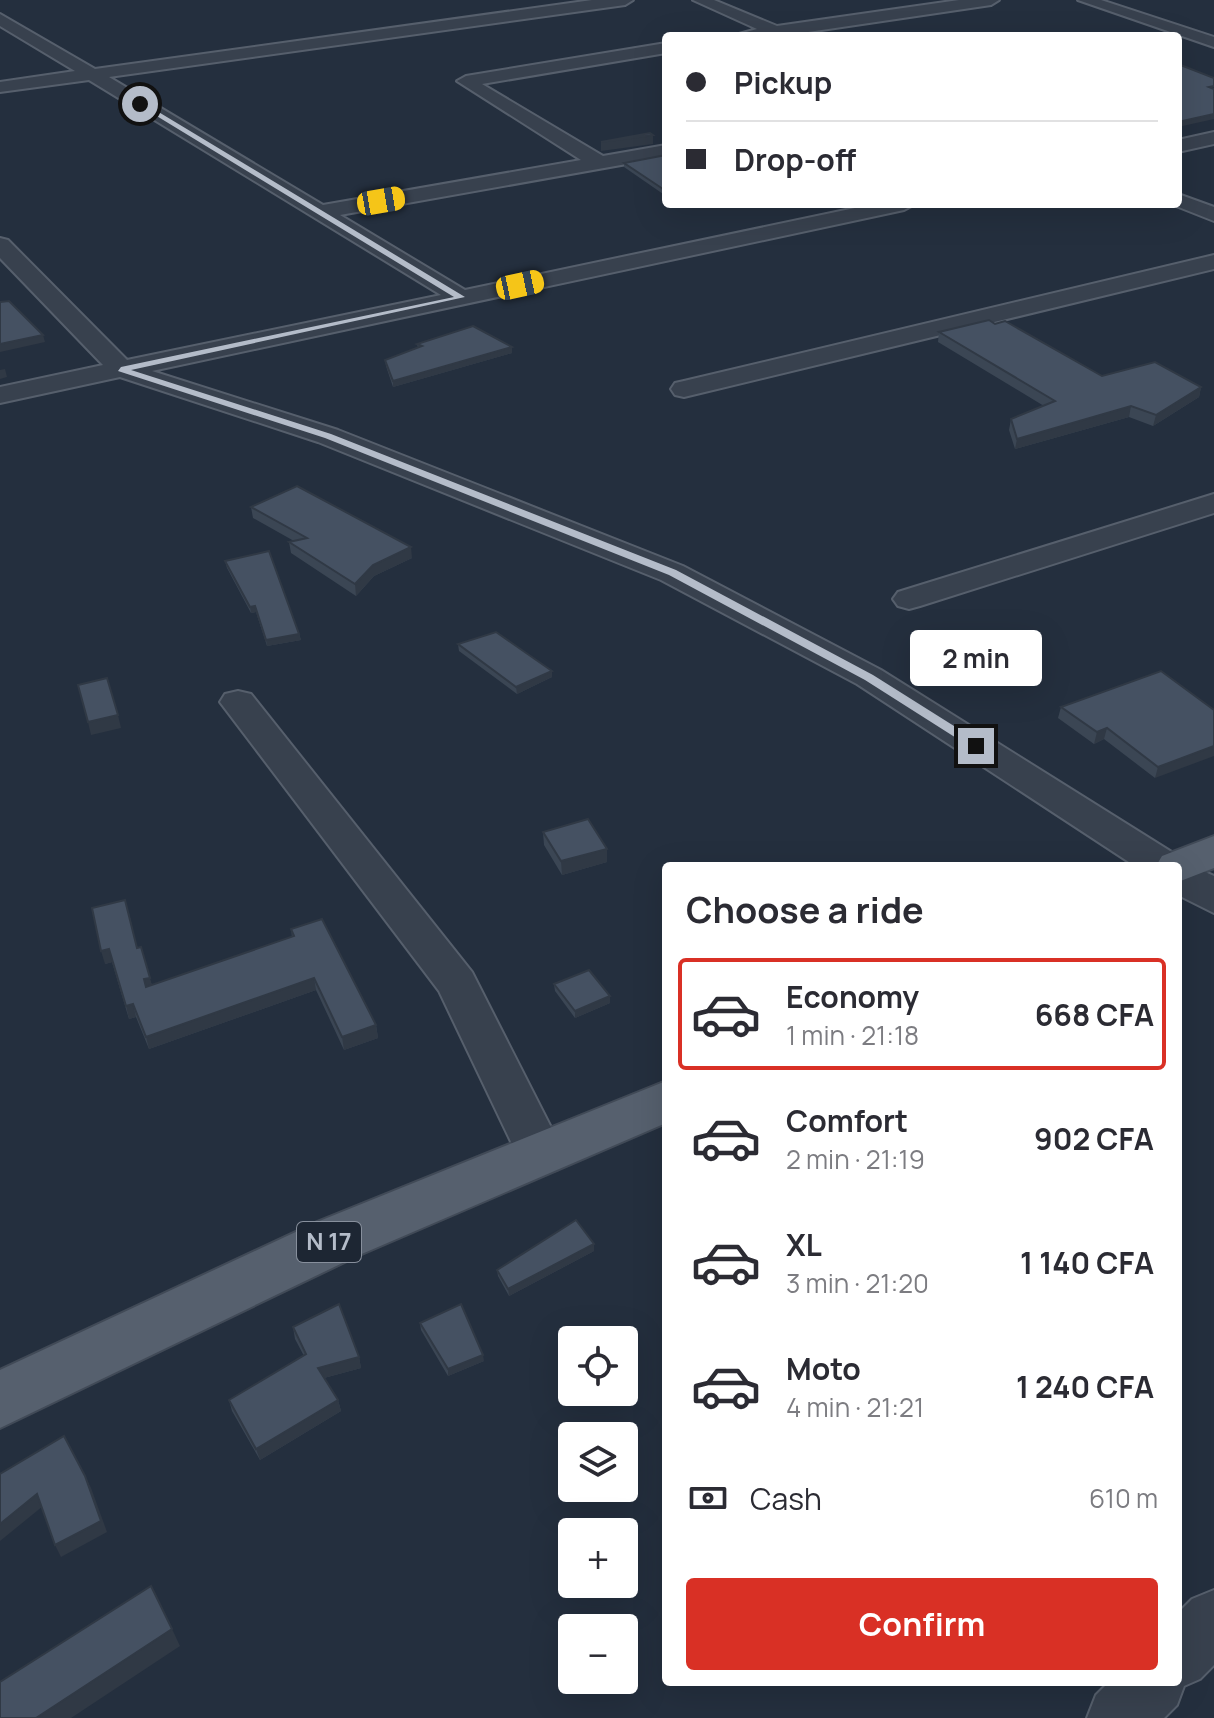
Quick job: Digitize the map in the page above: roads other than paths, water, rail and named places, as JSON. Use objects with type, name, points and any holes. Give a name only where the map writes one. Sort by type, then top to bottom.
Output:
[{"type":"main road","points":[[1182,865],[1214,851]]},
{"type":"main road","name":"N 17","points":[[0,1400],[322,1245],[662,1103]]},
{"type":"street","points":[[0,87],[625,0]]},
{"type":"street","points":[[701,0],[780,32]]},
{"type":"street","points":[[788,32],[991,0]]},
{"type":"street","points":[[1086,0],[1165,32]]},
{"type":"street","points":[[0,19],[461,297]]},
{"type":"street","points":[[1182,39],[1210,50]]},
{"type":"street","points":[[600,163],[466,81],[662,49]]},
{"type":"street","points":[[1182,145],[1214,138]]},
{"type":"street","points":[[319,212],[662,152]]},
{"type":"street","points":[[1182,202],[1214,215]]},
{"type":"street","points":[[0,395],[885,208]]},
{"type":"street","points":[[0,245],[10,266],[121,369],[328,436],[672,573],[869,677],[1158,862]]},
{"type":"street","points":[[684,389],[1214,262]]},
{"type":"street","points":[[909,599],[1214,503]]},
{"type":"street","points":[[238,702],[457,983],[541,1155]]},
{"type":"street","points":[[1182,877],[1214,897]]},
{"type":"street","points":[[1182,1653],[1214,1621]]},
{"type":"street","points":[[1119,1718],[1150,1686]]}]
